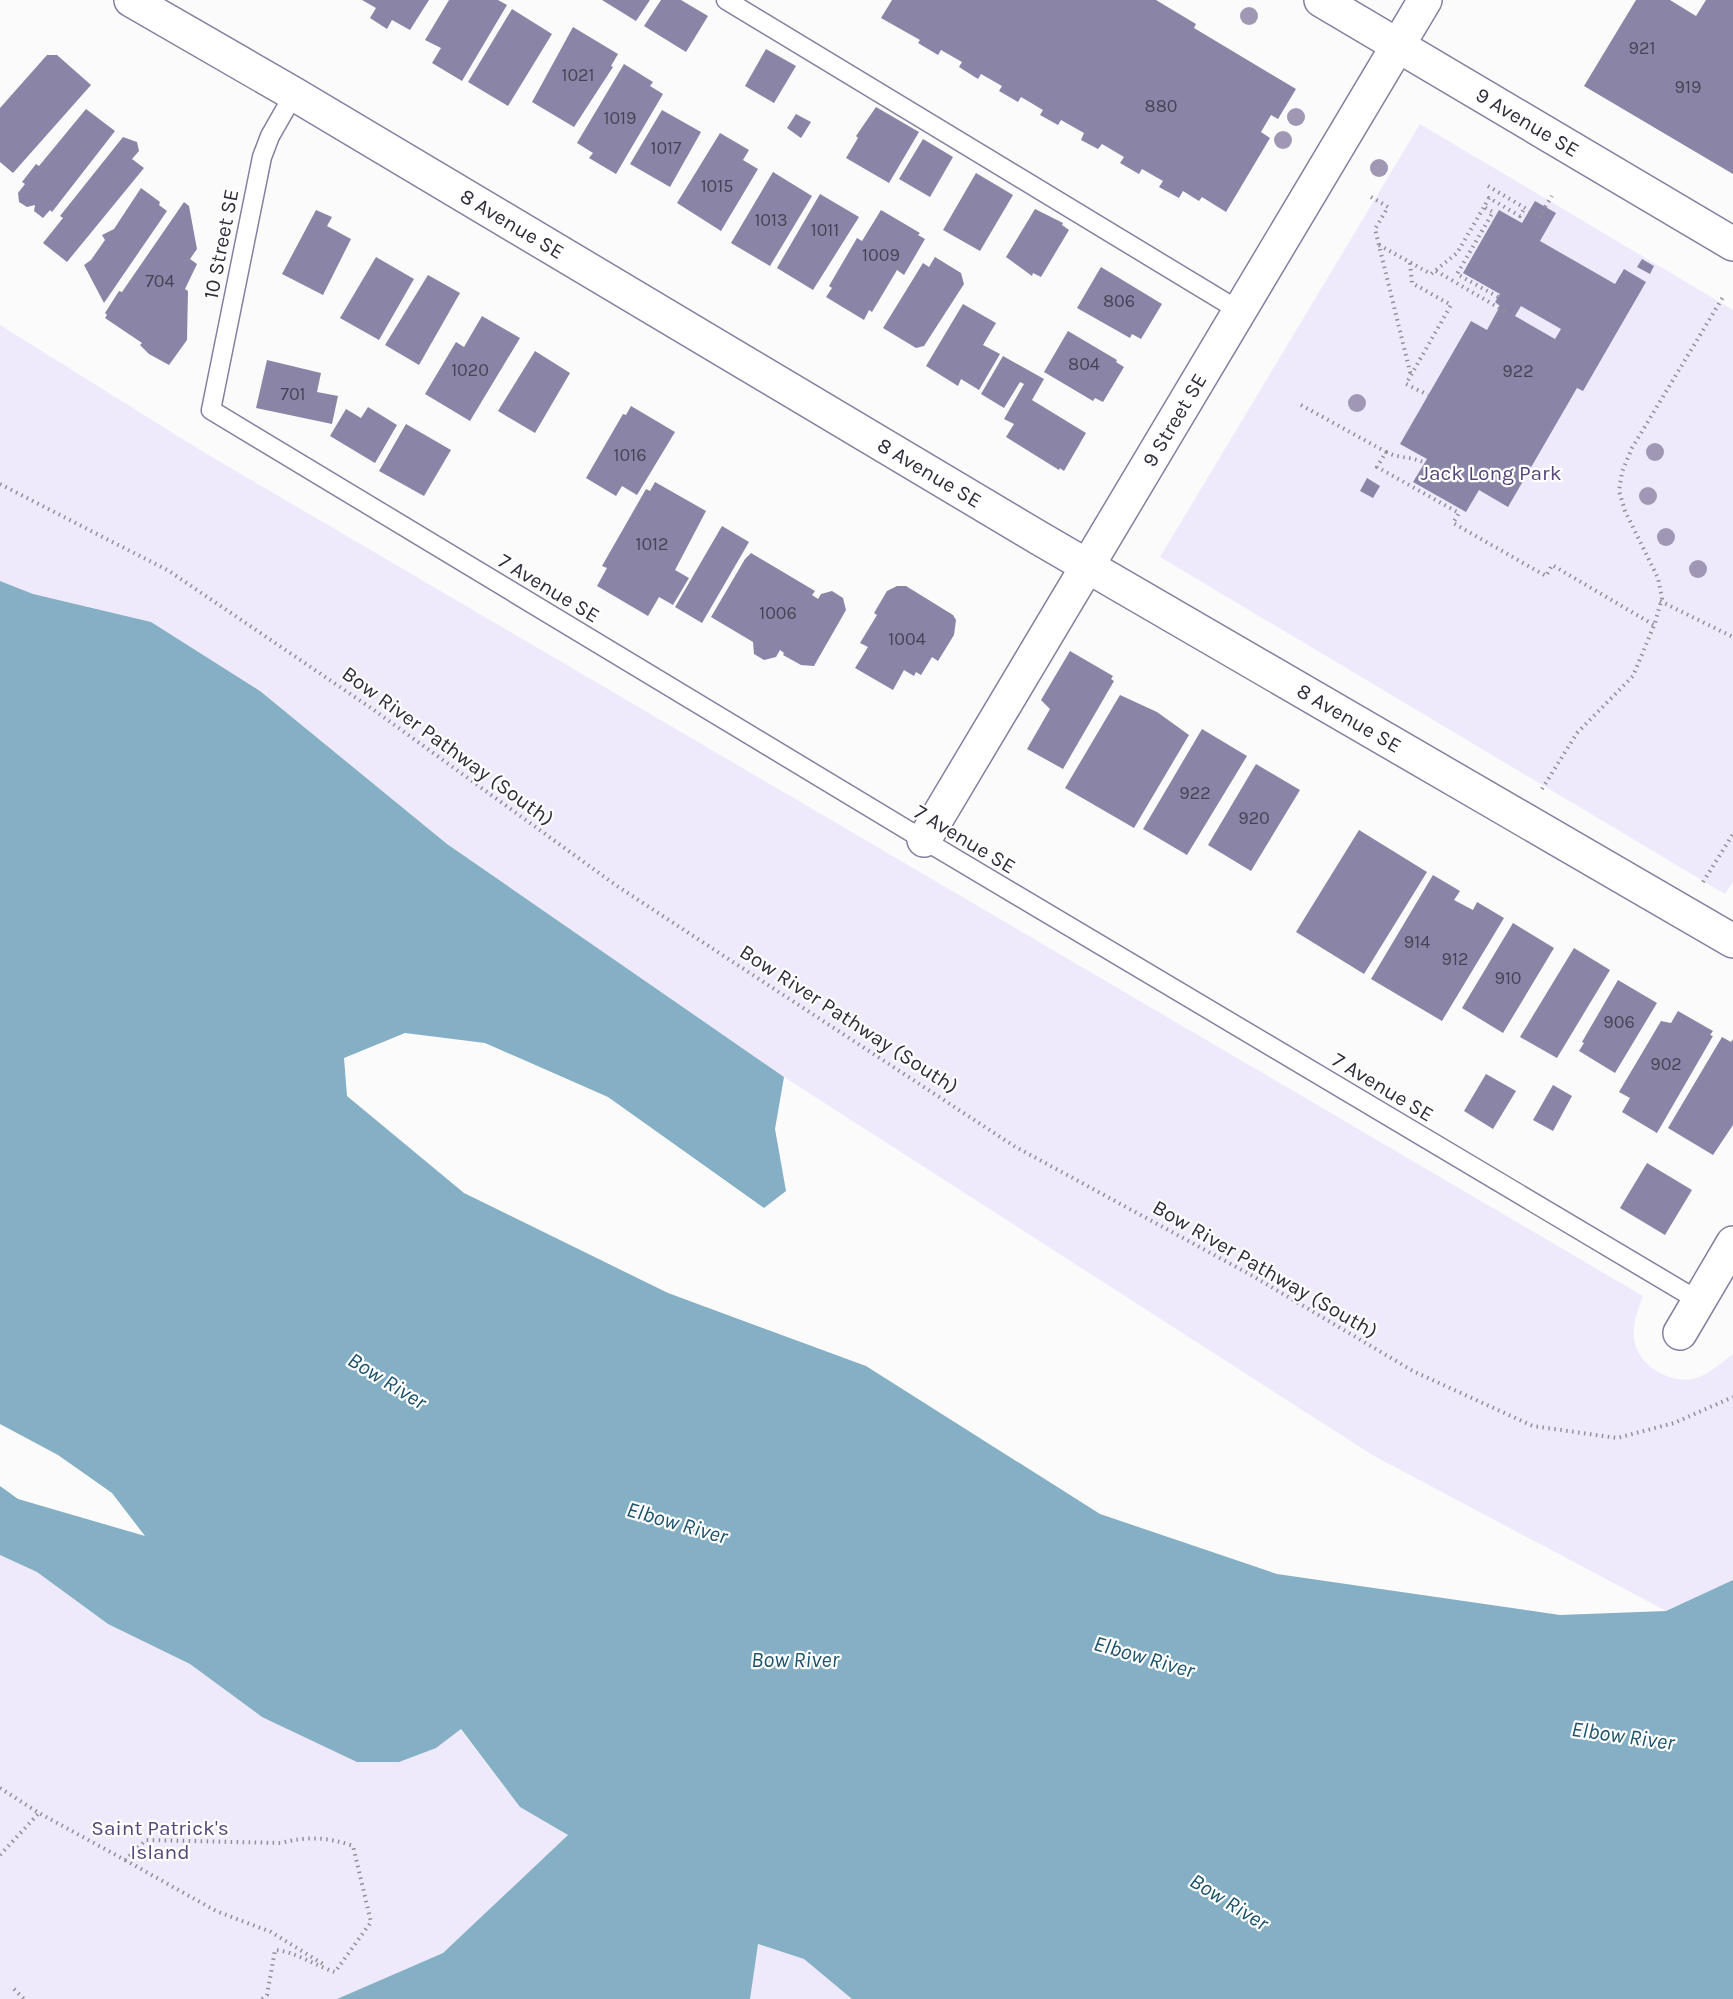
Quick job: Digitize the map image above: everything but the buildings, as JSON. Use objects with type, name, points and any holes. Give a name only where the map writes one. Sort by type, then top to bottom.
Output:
[{"type":"street","name":"8 Avenue SE","points":[[131,0],[294,94],[1086,566],[1733,941]]},
{"type":"street","name":"9 Avenue SE","points":[[1321,0],[1733,244]]},
{"type":"street","name":"9 Street SE","points":[[924,840],[1238,310],[1425,0]]},
{"type":"street","points":[[1680,1333],[1733,1243]]},
{"type":"lane","points":[[726,0],[1238,310]]},
{"type":"lane","name":"10 Street SE","points":[[211,410],[262,157],[270,136],[294,94]]},
{"type":"lane","name":"7 Avenue SE","points":[[211,410],[924,840],[1699,1301]]},
{"type":"path","points":[[1488,186],[1540,216],[1538,220]]},
{"type":"path","points":[[1542,212],[1552,196]]},
{"type":"path","points":[[1371,198],[1388,207],[1375,229],[1411,376]]},
{"type":"path","points":[[1378,245],[1431,274],[1457,253],[1489,198],[1520,216],[1525,207]]},
{"type":"path","points":[[1484,207],[1493,212],[1456,274],[1498,297]]},
{"type":"path","points":[[1410,262],[1412,283],[1451,305],[1406,384],[1428,395]]},
{"type":"path","points":[[1436,271],[1506,312]]},
{"type":"path","points":[[1540,791],[1577,733],[1633,676],[1654,625],[1660,601],[1658,578],[1625,511],[1619,491],[1620,481],[1632,448],[1723,297]]},
{"type":"path","points":[[1301,405],[1399,459],[1413,457],[1425,463]]},
{"type":"path","points":[[1386,452],[1377,467],[1459,513],[1453,524],[1546,576],[1552,565],[1654,625]]},
{"type":"path","name":"Bow River Pathway (South)","points":[[0,484],[170,571],[371,708],[617,886],[1014,1146],[1251,1275],[1413,1371],[1533,1426],[1617,1438],[1674,1423],[1733,1397]]},
{"type":"path","points":[[1660,601],[1733,637]]},
{"type":"path","points":[[1701,886],[1733,834]]},
{"type":"path","points":[[0,1788],[39,1813],[216,1911],[271,1932],[323,1964]]},
{"type":"path","points":[[0,1855],[39,1813]]},
{"type":"path","points":[[125,1860],[146,1840],[281,1843],[301,1838],[321,1838],[353,1846],[371,1922],[335,1972],[309,1964],[287,1951],[275,1950],[267,1995],[262,1999]]},
{"type":"path","points":[[14,1989],[24,1999]]},
{"type":"green space","name":"Jack Long Park","points":[[1420,124],[1733,310],[1733,882],[1725,894],[1160,557]]},
{"type":"green space","points":[[0,325],[200,450],[1643,1296],[1635,1321],[1634,1341],[1640,1355],[1659,1372],[1676,1379],[1693,1379],[1709,1372],[1733,1354],[1733,1580],[1666,1611],[1374,1456],[784,1077],[447,844],[260,691],[0,581]]},
{"type":"green space","name":"Saint Patrick's Island","points":[[0,1555],[37,1572],[108,1624],[190,1664],[262,1717],[436,1748],[460,1729],[520,1807],[568,1835],[443,1953],[337,1999],[0,1999]]},
{"type":"green space","points":[[757,1944],[804,1959],[852,1999],[750,1999]]},
{"type":"water","name":"Bow River","points":[[0,581],[33,594],[151,622],[260,691],[447,844],[784,1077],[775,1129],[786,1191],[764,1208],[608,1097],[485,1043],[405,1033],[344,1058],[347,1096],[464,1193],[668,1293],[866,1366],[1100,1514],[1277,1574],[1560,1615],[1666,1611],[1733,1580],[1733,1999],[852,1999],[804,1959],[758,1944],[750,1999],[337,1999],[443,1953],[568,1835],[520,1807],[461,1729],[436,1748],[399,1762],[357,1762],[262,1717],[190,1664],[108,1624],[37,1572],[0,1555],[0,1486],[18,1499],[145,1536],[112,1493],[58,1455],[0,1424]]},
{"type":"water label","name":"Elbow River","points":[[677,1523]]},
{"type":"water label","name":"Elbow River","points":[[1144,1657]]},
{"type":"water label","name":"Elbow River","points":[[1623,1736]]}]
